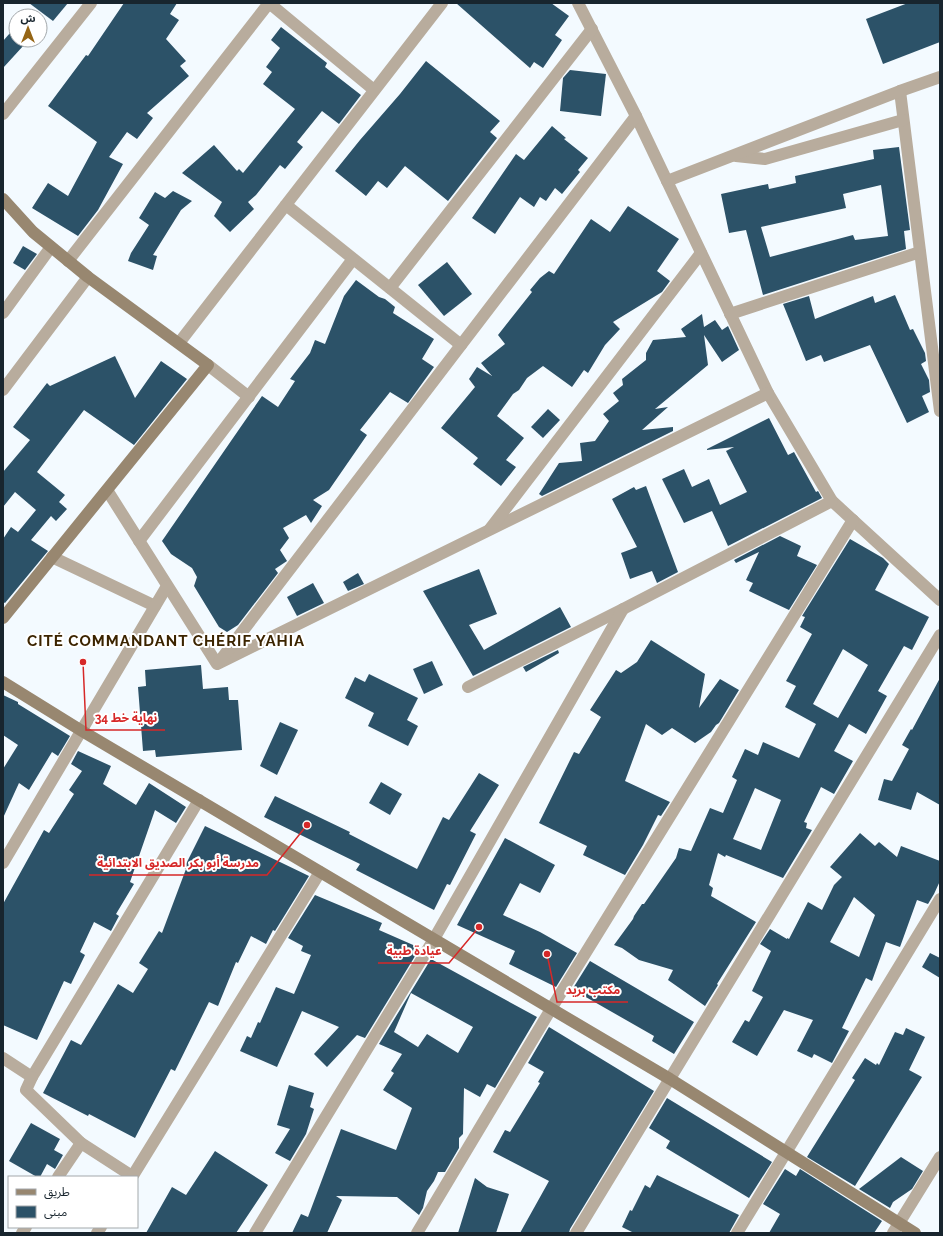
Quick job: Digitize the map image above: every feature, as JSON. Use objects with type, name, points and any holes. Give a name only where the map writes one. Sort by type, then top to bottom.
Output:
[{"type":"street","points":[[3,114],[91,3]]},
{"type":"street","points":[[68,261],[268,3],[374,90]]},
{"type":"street","points":[[179,342],[442,3]]},
{"type":"street","points":[[578,3],[636,116],[768,393],[832,501],[940,600]]},
{"type":"street","points":[[390,288],[592,30]]},
{"type":"street","points":[[667,181],[900,91],[940,78]]},
{"type":"street","points":[[900,91],[940,411]]},
{"type":"street","points":[[217,664],[636,116]]},
{"type":"street","points":[[734,156],[765,159],[903,120]]},
{"type":"street","points":[[3,199],[33,232],[68,261],[179,342],[249,397]]},
{"type":"street","points":[[286,205],[461,345]]},
{"type":"street","points":[[3,313],[51,247]]},
{"type":"street","points":[[730,314],[920,252]]},
{"type":"street","points":[[488,531],[701,253]]},
{"type":"street","points":[[139,541],[353,259]]},
{"type":"street","points":[[3,390],[88,277]]},
{"type":"street","points":[[3,618],[208,364]]},
{"type":"street","points":[[217,664],[768,393]]},
{"type":"street","points":[[107,490],[217,664]]},
{"type":"street","points":[[468,687],[832,501]]},
{"type":"street","points":[[416,1233],[551,1009],[853,520]]},
{"type":"street","points":[[52,557],[155,606]]},
{"type":"street","points":[[3,863],[167,586]]},
{"type":"street","points":[[255,1233],[434,939],[623,609]]},
{"type":"street","points":[[576,1233],[940,635]]},
{"type":"street","points":[[3,682],[82,731],[670,1079],[786,1153],[896,1228],[915,1233]]},
{"type":"street","points":[[130,1176],[81,1143],[26,1090],[32,1077],[199,800]]},
{"type":"street","points":[[133,1176],[320,872]]},
{"type":"street","points":[[737,1233],[940,899]]},
{"type":"street","points":[[3,1058],[32,1077]]},
{"type":"street","points":[[59,1176],[81,1143]]},
{"type":"street","points":[[896,1228],[940,1157]]},
{"type":"building","points":[[29,3],[68,3],[53,21],[48,17],[48,8],[36,8]]},
{"type":"building","points":[[124,3],[177,3],[170,14],[179,20],[166,39],[186,61],[180,66],[189,76],[147,113],[153,118],[137,139],[127,132],[109,157],[123,164],[98,210],[78,236],[32,208],[48,183],[68,196],[97,142],[48,106],[86,55],[88,56]]},
{"type":"building","points":[[456,3],[551,3],[569,16],[555,35],[562,40],[543,68],[534,62],[530,68]]},
{"type":"building","points":[[908,3],[940,3],[940,42],[883,64],[866,19]]},
{"type":"building","points":[[281,27],[327,63],[325,67],[361,95],[339,124],[322,111],[297,142],[303,147],[285,169],[280,165],[256,195],[248,202],[254,209],[230,232],[214,216],[222,202],[182,173],[214,145],[237,171],[239,169],[243,173],[295,109],[263,84],[272,72],[266,67],[280,48],[271,40]]},
{"type":"building","points":[[8,35],[8,48],[21,48],[3,68],[3,41]]},
{"type":"building","points":[[426,61],[500,121],[490,132],[497,138],[448,201],[405,166],[387,188],[378,181],[366,196],[335,171]]},
{"type":"building","points":[[570,70],[606,74],[601,116],[560,111],[563,78]]},
{"type":"building","points":[[552,126],[566,138],[564,139],[588,158],[578,170],[580,172],[562,194],[555,188],[546,201],[540,197],[534,207],[520,197],[495,234],[472,218],[516,154],[524,160]]},
{"type":"building","points":[[899,147],[910,230],[904,231],[906,249],[763,295],[746,230],[729,233],[721,194],[768,184],[769,189],[796,183],[795,176],[874,159],[873,150]],"holes":[[[881,185],[888,236],[855,240],[853,235],[770,257],[761,227],[846,208],[843,194]]]},
{"type":"building","points":[[173,191],[192,201],[181,210],[153,255],[157,256],[153,270],[128,261],[131,253],[149,225],[139,218],[155,192],[165,198]]},
{"type":"building","points":[[628,206],[679,239],[657,271],[670,281],[662,292],[613,322],[620,329],[605,345],[588,373],[584,370],[572,387],[543,366],[527,378],[519,390],[513,394],[497,416],[524,438],[506,460],[516,467],[501,486],[473,464],[478,458],[441,428],[475,387],[469,379],[477,367],[492,376],[481,363],[505,344],[498,335],[532,292],[530,290],[540,278],[549,271],[554,274],[591,219],[610,232]]},
{"type":"building","points":[[23,246],[37,254],[25,270],[13,263]]},
{"type":"building","points":[[447,262],[472,294],[444,316],[418,285]]},
{"type":"building","points":[[356,280],[395,307],[393,313],[434,339],[422,359],[434,367],[408,403],[390,392],[360,430],[367,435],[329,490],[313,500],[322,506],[311,523],[306,515],[283,528],[289,538],[280,550],[287,561],[275,569],[278,573],[238,625],[227,632],[219,627],[194,586],[197,577],[192,568],[171,554],[162,541],[262,396],[278,407],[295,381],[290,379],[310,353],[315,340],[325,344],[344,296]]},
{"type":"building","points":[[895,295],[910,330],[913,329],[925,353],[926,361],[921,364],[929,380],[930,392],[922,396],[929,412],[907,423],[870,345],[824,362],[821,355],[806,361],[783,304],[809,296],[815,319],[873,296],[875,303]]},
{"type":"building","points":[[702,314],[704,327],[715,320],[722,330],[728,326],[739,350],[722,362],[704,335],[708,365],[655,409],[668,407],[642,430],[673,427],[673,431],[542,496],[539,494],[559,463],[582,461],[580,443],[595,441],[609,421],[603,414],[619,401],[613,393],[623,385],[622,379],[646,360],[646,353],[653,340],[686,337],[681,329]]},
{"type":"building","points":[[115,356],[135,398],[161,361],[187,379],[134,445],[84,410],[37,472],[65,495],[59,502],[67,509],[56,521],[51,516],[31,540],[48,551],[5,603],[3,602],[3,539],[11,527],[18,532],[36,510],[15,492],[3,507],[3,472],[30,440],[13,427],[47,383],[50,386]]},
{"type":"building","points":[[548,409],[560,420],[543,438],[531,427]]},
{"type":"building","points":[[769,418],[788,455],[794,452],[816,492],[818,491],[822,498],[728,546],[712,511],[684,523],[662,479],[684,469],[692,487],[709,479],[720,505],[747,492],[726,451],[734,447],[707,449]]},
{"type":"building","points":[[646,486],[678,572],[657,583],[652,571],[630,579],[621,553],[637,547],[612,499],[634,487],[636,490]]},
{"type":"building","points":[[780,536],[801,546],[797,556],[817,565],[789,610],[749,591],[753,583],[746,580],[759,552],[736,563],[734,560]]},
{"type":"building","points":[[850,539],[883,558],[889,564],[875,590],[929,617],[912,650],[904,646],[878,691],[887,696],[866,734],[849,724],[834,751],[853,761],[834,794],[821,787],[804,822],[807,823],[806,828],[812,830],[783,878],[726,855],[725,857],[718,853],[709,885],[713,888],[711,896],[756,922],[705,1006],[668,980],[673,970],[639,960],[622,948],[614,945],[676,858],[679,848],[691,851],[710,808],[723,813],[737,780],[732,777],[745,749],[758,755],[763,742],[799,758],[816,724],[785,707],[796,686],[786,681],[812,634],[800,627],[805,617],[802,616]],"holes":[[[843,649],[868,665],[838,718],[813,704]],[[755,788],[781,800],[761,850],[733,839]]]},
{"type":"building","points":[[479,569],[497,614],[469,625],[484,650],[560,607],[571,627],[473,676],[423,591]]},
{"type":"building","points":[[358,573],[364,584],[348,591],[343,582]]},
{"type":"building","points":[[313,583],[324,603],[297,616],[287,597]]},
{"type":"building","points":[[651,640],[705,674],[699,708],[720,679],[739,690],[719,723],[711,732],[695,743],[672,728],[662,735],[646,724],[625,781],[670,802],[661,816],[658,815],[643,845],[625,875],[583,855],[587,846],[539,823],[574,752],[579,754],[601,717],[590,710],[616,670],[621,673],[637,662]]},
{"type":"building","points":[[558,650],[559,653],[526,672],[523,667]]},
{"type":"building","points":[[432,661],[443,685],[424,694],[413,669]]},
{"type":"building","points":[[201,665],[203,689],[228,687],[229,700],[238,700],[242,750],[156,757],[155,750],[143,751],[138,687],[146,686],[145,670]]},
{"type":"building","points":[[369,674],[418,698],[407,720],[418,726],[408,746],[368,726],[374,713],[345,698],[355,677],[365,682]]},
{"type":"building","points":[[940,678],[940,805],[917,792],[911,810],[878,800],[884,779],[892,781],[909,749],[902,745],[911,729],[912,730]]},
{"type":"building","points":[[3,695],[18,702],[18,704],[70,736],[58,756],[52,752],[29,790],[19,783],[3,818],[3,769],[18,745],[3,735]]},
{"type":"building","points":[[280,722],[298,730],[277,775],[260,766]]},
{"type":"building","points":[[78,751],[111,766],[103,784],[136,805],[149,783],[186,807],[176,823],[155,810],[130,882],[134,884],[116,914],[119,916],[111,931],[94,922],[80,952],[85,955],[71,984],[64,981],[37,1040],[3,1025],[3,904],[44,830],[49,833],[74,794],[69,790],[82,771],[71,764]]},
{"type":"building","points":[[479,773],[499,785],[470,831],[476,834],[450,885],[447,884],[434,910],[356,870],[360,864],[264,817],[275,796],[350,832],[349,834],[417,869],[443,817],[449,820]]},
{"type":"building","points":[[381,782],[402,794],[390,815],[369,803]]},
{"type":"building","points":[[205,826],[309,876],[275,931],[273,930],[266,944],[251,936],[238,963],[236,962],[218,1006],[209,1002],[175,1071],[171,1069],[135,1138],[89,1114],[88,1116],[43,1093],[71,1040],[81,1045],[118,984],[133,993],[148,969],[139,963],[159,931],[162,933],[186,869],[184,868]]},
{"type":"building","points":[[860,833],[875,846],[879,842],[897,857],[901,846],[940,861],[940,881],[928,904],[917,900],[900,947],[886,942],[872,981],[866,978],[842,1028],[849,1031],[832,1063],[814,1054],[812,1058],[797,1051],[813,1020],[784,1010],[757,1056],[732,1042],[745,1020],[749,1022],[763,997],[752,991],[771,951],[760,944],[770,929],[789,939],[808,902],[822,910],[834,885],[842,877],[830,867]],"holes":[[[854,897],[875,915],[859,957],[830,942]]]},
{"type":"building","points":[[505,838],[555,865],[540,893],[520,883],[503,915],[540,932],[577,953],[556,987],[509,964],[515,951],[457,925]]},
{"type":"building","points":[[315,895],[382,923],[379,930],[420,948],[365,1038],[357,1035],[327,1067],[314,1054],[339,1027],[302,1011],[277,1067],[240,1051],[247,1036],[251,1038],[258,1022],[260,1023],[276,987],[294,994],[311,955],[301,951],[303,946],[288,938]]},
{"type":"building","points":[[930,953],[940,958],[940,978],[922,967]]},
{"type":"building","points":[[431,959],[537,1017],[495,1088],[487,1084],[480,1097],[464,1088],[463,1134],[459,1138],[459,1148],[445,1172],[438,1172],[427,1191],[423,1208],[419,1215],[397,1197],[336,1196],[342,1200],[327,1233],[292,1233],[301,1214],[308,1217],[341,1129],[396,1150],[412,1108],[383,1090],[394,1073],[391,1071],[402,1054],[379,1044]],"holes":[[[411,993],[473,1027],[458,1053],[427,1034],[418,1047],[394,1032]]]},
{"type":"building","points":[[590,961],[694,1022],[674,1054],[652,1041],[654,1036],[577,992],[576,995],[570,993]]},
{"type":"building","points":[[549,1027],[654,1091],[569,1233],[520,1233],[549,1181],[493,1152],[505,1130],[510,1132],[540,1083],[538,1082],[544,1072],[528,1063]]},
{"type":"building","points":[[906,1028],[925,1037],[909,1070],[922,1077],[855,1186],[807,1157],[855,1080],[852,1078],[865,1058],[876,1065],[877,1063],[879,1065],[895,1032],[903,1035]]},
{"type":"building","points":[[289,1085],[314,1093],[310,1107],[314,1109],[306,1134],[290,1161],[275,1153],[290,1129],[277,1125]]},
{"type":"building","points":[[667,1098],[772,1162],[749,1198],[666,1148],[670,1141],[649,1128]]},
{"type":"building","points":[[31,1123],[60,1139],[54,1150],[63,1155],[55,1169],[47,1164],[41,1176],[35,1176],[9,1161]]},
{"type":"building","points":[[215,1151],[268,1185],[236,1233],[146,1233],[172,1187],[186,1195]]},
{"type":"building","points":[[901,1157],[923,1171],[912,1189],[893,1202],[890,1208],[859,1189]]},
{"type":"building","points":[[785,1169],[796,1176],[800,1169],[882,1221],[874,1233],[769,1233],[780,1214],[763,1204]]},
{"type":"building","points":[[657,1175],[739,1215],[729,1233],[634,1233],[622,1227],[645,1185],[650,1188]]},
{"type":"building","points":[[475,1178],[487,1187],[509,1194],[496,1233],[458,1233]]},
{"type":"place","name":"نهاية خط 34","points":[[83,662]]},
{"type":"place","name":"مدرسة أبو بكر الصديق الابتدائية","points":[[307,825]]},
{"type":"place","name":"عيادة طبية","points":[[479,927]]},
{"type":"place","name":"مكتب بريد","points":[[547,954]]},
{"type":"district","name":"CITÉ COMMANDANT CHÉRIF YAHIA","points":[[166,641]]}]
